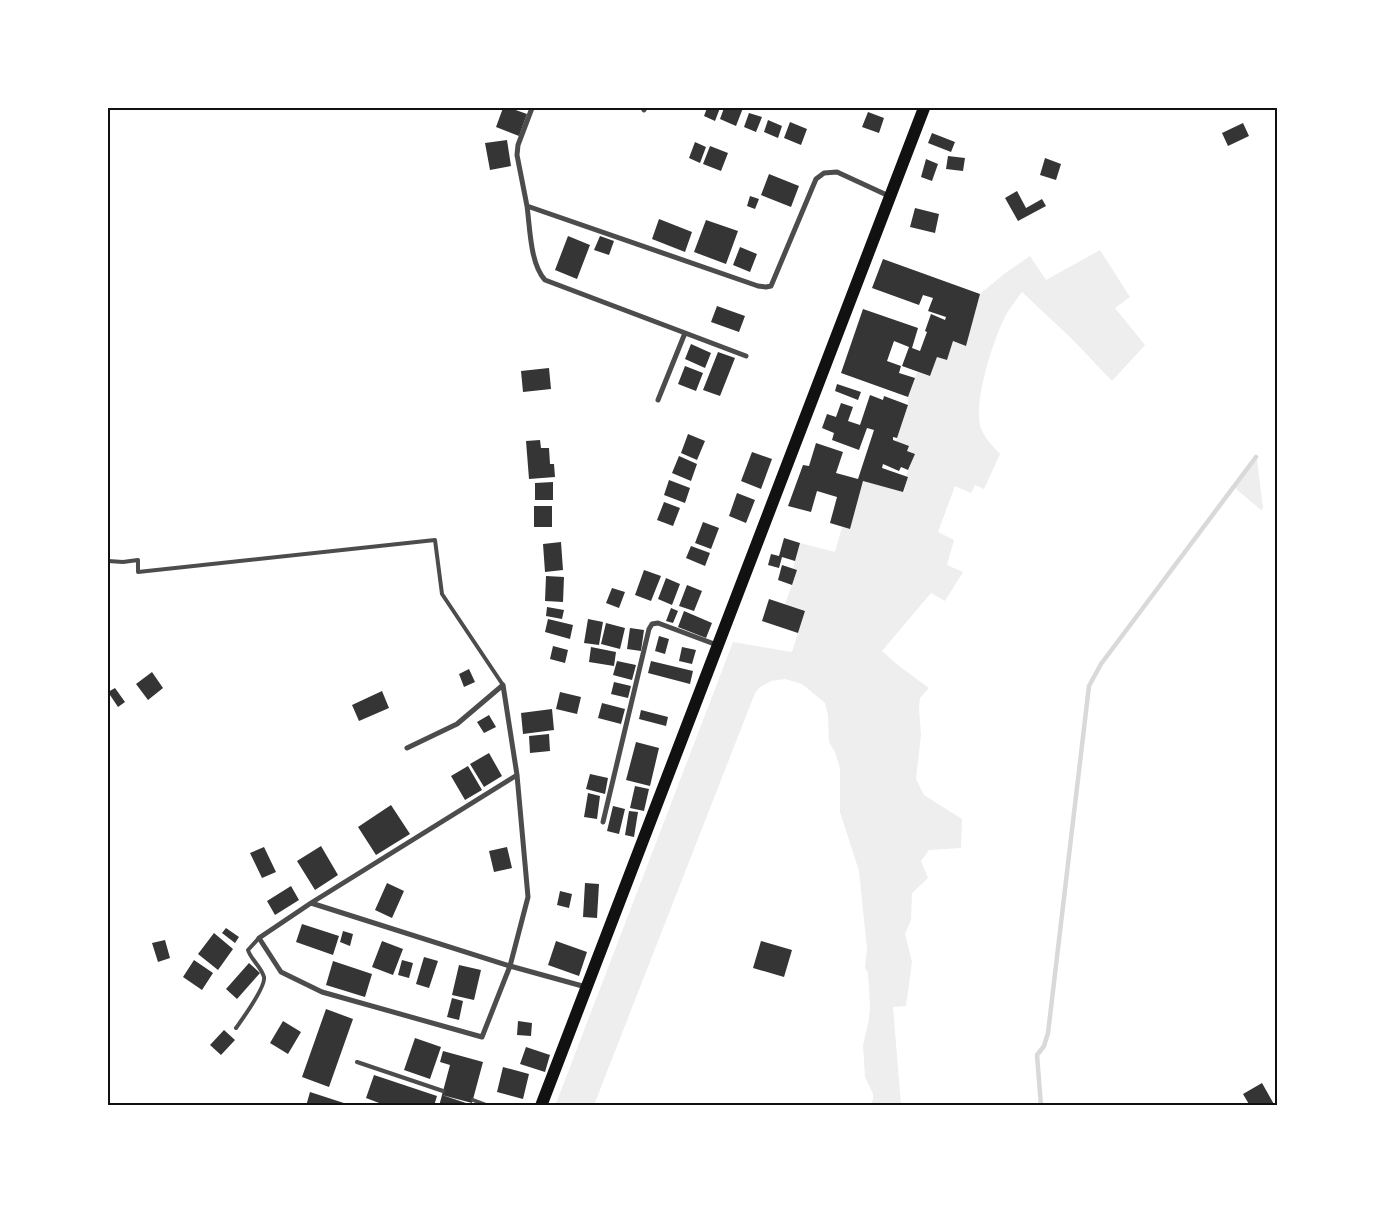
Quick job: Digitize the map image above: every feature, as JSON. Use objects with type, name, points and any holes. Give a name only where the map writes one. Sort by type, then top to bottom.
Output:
[{"type":"main road","points":[[541,1106],[924,108]]},
{"type":"street","points":[[532,108],[518,145],[517,155],[535,263],[539,273],[545,280],[746,356]]},
{"type":"street","points":[[527,206],[749,283],[766,287],[771,286],[816,180],[824,174],[837,172],[890,196]]},
{"type":"street","points":[[658,400],[684,333]]},
{"type":"street","points":[[603,822],[649,629],[652,624],[658,623],[718,645]]},
{"type":"street","points":[[406,748],[457,724],[503,685]]},
{"type":"street","points":[[503,685],[518,775],[528,897],[510,966],[482,1037],[322,992],[280,972],[258,938],[311,903],[518,775]]},
{"type":"street","points":[[311,903],[510,966],[586,987]]},
{"type":"lane","points":[[108,561],[138,560],[138,572],[435,540],[442,594],[503,685]]},
{"type":"lane","points":[[236,1028],[262,986],[264,977],[259,967],[250,957],[248,950],[258,938]]},
{"type":"lane","points":[[357,1062],[442,1091]]},
{"type":"lane","points":[[473,1100],[489,1106]]},
{"type":"shaded area","points":[[1100,250],[1130,297],[1115,308],[1145,345],[1112,381],[1072,339],[1022,292],[1000,327],[982,386],[979,414],[981,429],[988,441],[1000,454],[984,489],[975,485],[971,493],[955,486],[938,532],[954,540],[947,565],[963,572],[945,601],[931,593],[882,651],[929,688],[920,698],[921,735],[916,779],[924,795],[962,819],[961,848],[929,850],[921,861],[928,878],[912,893],[911,920],[905,934],[912,962],[906,1006],[893,1007],[901,1105],[870,1105],[873,1100],[873,1094],[865,1077],[863,1045],[870,1006],[868,973],[865,968],[867,949],[859,871],[840,812],[840,768],[835,752],[829,742],[828,716],[825,703],[802,684],[785,679],[771,681],[760,687],[755,693],[594,1105],[555,1106],[733,642],[792,652],[805,611],[785,604],[797,570],[793,569],[800,543],[835,552],[842,527],[850,529],[863,481],[904,492],[908,477],[906,476],[915,454],[907,451],[896,441],[917,372],[930,376],[937,357],[947,360],[953,341],[966,346],[980,294],[1030,256],[1046,280]]},
{"type":"shaded area","points":[[1257,459],[1263,508],[1261,510],[1235,488]]},
{"type":"building","points":[[503,108],[510,108],[527,114],[519,136],[496,127]]},
{"type":"building","points":[[707,108],[720,108],[715,121],[704,116]]},
{"type":"building","points":[[724,108],[743,108],[736,126],[720,119]]},
{"type":"building","points":[[868,112],[884,118],[879,133],[862,127]]},
{"type":"building","points":[[749,113],[762,117],[756,132],[744,127]]},
{"type":"building","points":[[768,120],[782,126],[778,138],[764,132]]},
{"type":"building","points":[[790,122],[807,129],[801,145],[784,138]]},
{"type":"building","points":[[1243,123],[1249,136],[1228,146],[1222,133]]},
{"type":"building","points":[[932,133],[955,142],[951,152],[928,143]]},
{"type":"building","points":[[507,140],[511,166],[490,170],[485,143]]},
{"type":"building","points":[[695,142],[706,147],[700,163],[689,158]]},
{"type":"building","points":[[710,146],[728,153],[721,171],[703,164]]},
{"type":"building","points":[[948,156],[965,158],[963,171],[946,169]]},
{"type":"building","points":[[1045,158],[1061,164],[1056,180],[1040,175]]},
{"type":"building","points":[[926,159],[938,164],[932,181],[921,177]]},
{"type":"building","points":[[769,174],[799,186],[791,207],[761,195]]},
{"type":"building","points":[[1017,191],[1026,208],[1042,199],[1046,206],[1018,221],[1005,198]]},
{"type":"building","points":[[750,196],[759,199],[755,209],[747,206]]},
{"type":"building","points":[[915,208],[939,214],[935,233],[910,227]]},
{"type":"building","points":[[659,219],[692,232],[685,252],[652,239]]},
{"type":"building","points":[[706,220],[738,231],[726,264],[694,252]]},
{"type":"building","points":[[568,236],[590,245],[577,279],[555,270]]},
{"type":"building","points":[[600,236],[614,241],[609,255],[594,250]]},
{"type":"building","points":[[740,247],[757,254],[750,272],[733,265]]},
{"type":"building","points":[[883,259],[980,294],[966,346],[953,341],[947,360],[937,357],[930,376],[902,366],[909,347],[894,341],[887,361],[901,366],[899,373],[915,378],[908,397],[841,373],[863,309],[918,328],[912,348],[920,351],[931,314],[945,320],[946,317],[928,311],[933,298],[923,295],[919,305],[872,288]]},
{"type":"building","points":[[717,306],[745,316],[739,332],[711,322]]},
{"type":"building","points":[[691,344],[711,353],[705,368],[685,359]]},
{"type":"building","points":[[718,352],[735,358],[720,396],[703,390]]},
{"type":"building","points":[[685,366],[703,373],[696,391],[678,384]]},
{"type":"building","points":[[549,368],[551,389],[523,392],[521,371]]},
{"type":"building","points":[[837,384],[861,392],[858,400],[835,391]]},
{"type":"building","points":[[870,395],[883,400],[884,396],[908,405],[897,438],[893,437],[893,440],[909,446],[907,451],[915,454],[908,470],[901,467],[899,471],[883,464],[882,468],[908,477],[903,492],[863,481],[850,529],[830,523],[837,497],[817,491],[811,512],[788,506],[803,465],[809,466],[816,443],[843,452],[836,473],[858,479],[874,430],[867,428],[859,450],[832,440],[834,433],[822,428],[827,414],[836,417],[841,403],[853,407],[848,421],[860,425]]},
{"type":"building","points":[[688,434],[705,441],[697,460],[681,453]]},
{"type":"building","points":[[540,440],[541,448],[549,448],[550,464],[554,464],[555,477],[529,479],[526,441]]},
{"type":"building","points":[[752,452],[772,459],[761,489],[741,481]]},
{"type":"building","points":[[679,456],[697,464],[691,481],[672,473]]},
{"type":"building","points":[[669,480],[690,488],[685,503],[664,495]]},
{"type":"building","points":[[553,482],[553,500],[535,500],[535,483]]},
{"type":"building","points":[[737,493],[755,500],[746,523],[729,516]]},
{"type":"building","points":[[664,502],[680,508],[673,526],[657,520]]},
{"type":"building","points":[[534,506],[552,506],[552,527],[534,527]]},
{"type":"building","points":[[703,522],[719,528],[711,549],[695,543]]},
{"type":"building","points":[[784,538],[800,543],[795,561],[782,557],[779,568],[768,565],[771,554],[779,556]]},
{"type":"building","points":[[561,542],[563,570],[545,572],[543,544]]},
{"type":"building","points":[[691,546],[710,553],[705,566],[686,558]]},
{"type":"building","points":[[782,565],[797,570],[792,585],[778,580]]},
{"type":"building","points":[[644,570],[661,576],[651,601],[635,595]]},
{"type":"building","points":[[546,576],[564,577],[563,602],[545,601]]},
{"type":"building","points":[[666,578],[680,584],[672,605],[658,599]]},
{"type":"building","points":[[687,585],[702,591],[694,611],[679,606]]},
{"type":"building","points":[[612,588],[625,592],[619,608],[606,603]]},
{"type":"building","points":[[769,599],[805,611],[798,633],[762,621]]},
{"type":"building","points":[[547,607],[564,610],[562,619],[546,616]]},
{"type":"building","points":[[671,608],[678,611],[673,623],[666,621]]},
{"type":"building","points":[[684,611],[712,623],[706,638],[678,627]]},
{"type":"building","points":[[548,619],[573,625],[570,639],[545,632]]},
{"type":"building","points":[[588,619],[603,622],[599,645],[584,643]]},
{"type":"building","points":[[606,623],[625,628],[620,649],[601,644]]},
{"type":"building","points":[[630,628],[644,630],[641,651],[627,649]]},
{"type":"building","points":[[659,636],[669,639],[665,654],[655,651]]},
{"type":"building","points":[[553,646],[568,650],[565,663],[550,659]]},
{"type":"building","points":[[591,647],[616,652],[614,666],[589,662]]},
{"type":"building","points":[[682,647],[696,650],[692,664],[679,661]]},
{"type":"building","points":[[617,661],[636,665],[632,680],[613,675]]},
{"type":"building","points":[[651,661],[693,671],[690,684],[648,673]]},
{"type":"building","points":[[469,669],[475,682],[464,687],[459,674]]},
{"type":"building","points":[[152,672],[163,688],[148,700],[136,684]]},
{"type":"building","points":[[614,682],[631,686],[628,698],[611,694]]},
{"type":"building","points":[[115,688],[125,702],[118,707],[108,692]]},
{"type":"building","points":[[382,691],[389,708],[359,721],[352,705]]},
{"type":"building","points":[[560,692],[581,697],[577,714],[556,709]]},
{"type":"building","points":[[602,703],[625,709],[621,724],[598,718]]},
{"type":"building","points":[[552,709],[554,730],[523,734],[521,713]]},
{"type":"building","points":[[641,710],[668,717],[666,726],[639,719]]},
{"type":"building","points":[[489,715],[496,727],[484,733],[477,722]]},
{"type":"building","points":[[549,734],[550,751],[530,753],[529,736]]},
{"type":"building","points":[[636,742],[659,748],[650,786],[626,780]]},
{"type":"building","points":[[489,753],[502,776],[484,787],[470,764]]},
{"type":"building","points":[[468,766],[482,790],[465,800],[451,776]]},
{"type":"building","points":[[590,774],[608,778],[605,794],[586,789]]},
{"type":"building","points":[[635,786],[649,789],[644,811],[630,808]]},
{"type":"building","points":[[588,793],[600,796],[597,819],[584,817]]},
{"type":"building","points":[[391,805],[410,834],[376,855],[358,827]]},
{"type":"building","points":[[613,806],[625,809],[619,834],[607,831]]},
{"type":"building","points":[[629,811],[638,812],[634,837],[625,835]]},
{"type":"building","points":[[321,846],[338,875],[315,890],[297,861]]},
{"type":"building","points":[[264,847],[276,872],[262,878],[250,853]]},
{"type":"building","points":[[507,847],[512,868],[494,872],[489,851]]},
{"type":"building","points":[[387,883],[404,891],[392,918],[375,910]]},
{"type":"building","points":[[585,883],[599,884],[597,918],[583,917]]},
{"type":"building","points":[[291,886],[299,900],[275,915],[267,901]]},
{"type":"building","points":[[560,891],[572,894],[569,908],[557,905]]},
{"type":"building","points":[[302,924],[339,936],[333,955],[296,942]]},
{"type":"building","points":[[226,928],[239,937],[235,943],[222,933]]},
{"type":"building","points":[[343,931],[353,934],[350,946],[340,942]]},
{"type":"building","points":[[214,933],[233,949],[218,970],[198,954]]},
{"type":"building","points":[[165,940],[170,958],[158,962],[152,943]]},
{"type":"building","points":[[382,941],[403,949],[393,975],[372,967]]},
{"type":"building","points":[[556,941],[587,952],[579,976],[548,965]]},
{"type":"building","points":[[761,941],[792,950],[784,977],[753,968]]},
{"type":"building","points":[[424,957],[438,961],[429,988],[416,984]]},
{"type":"building","points":[[194,960],[213,973],[202,990],[183,977]]},
{"type":"building","points":[[402,960],[413,963],[409,978],[398,975]]},
{"type":"building","points":[[333,961],[372,974],[365,997],[326,985]]},
{"type":"building","points":[[249,963],[260,973],[237,999],[226,989]]},
{"type":"building","points":[[459,965],[481,970],[474,1000],[452,995]]},
{"type":"building","points":[[452,998],[463,1001],[459,1020],[447,1017]]},
{"type":"building","points":[[326,1009],[353,1019],[329,1087],[302,1077]]},
{"type":"building","points":[[283,1021],[301,1032],[288,1054],[270,1043]]},
{"type":"building","points":[[518,1021],[532,1023],[531,1036],[517,1035]]},
{"type":"building","points":[[224,1030],[235,1040],[221,1055],[210,1045]]},
{"type":"building","points":[[415,1038],[441,1047],[430,1079],[404,1070]]},
{"type":"building","points":[[526,1047],[550,1055],[545,1072],[520,1064]]},
{"type":"building","points":[[443,1051],[483,1062],[472,1103],[442,1095],[450,1065],[440,1062]]},
{"type":"building","points":[[503,1067],[529,1074],[523,1099],[497,1092]]},
{"type":"building","points":[[374,1075],[437,1096],[434,1106],[387,1106],[366,1098]]},
{"type":"building","points":[[1262,1083],[1275,1106],[1250,1106],[1243,1094]]},
{"type":"building","points":[[310,1092],[350,1105],[350,1106],[306,1106]]},
{"type":"building","points":[[442,1095],[472,1105],[472,1106],[439,1106]]},
{"type":"waterway","points":[[1041,1106],[1037,1055],[1044,1046],[1048,1033],[1089,686],[1101,664],[1256,457]]}]
